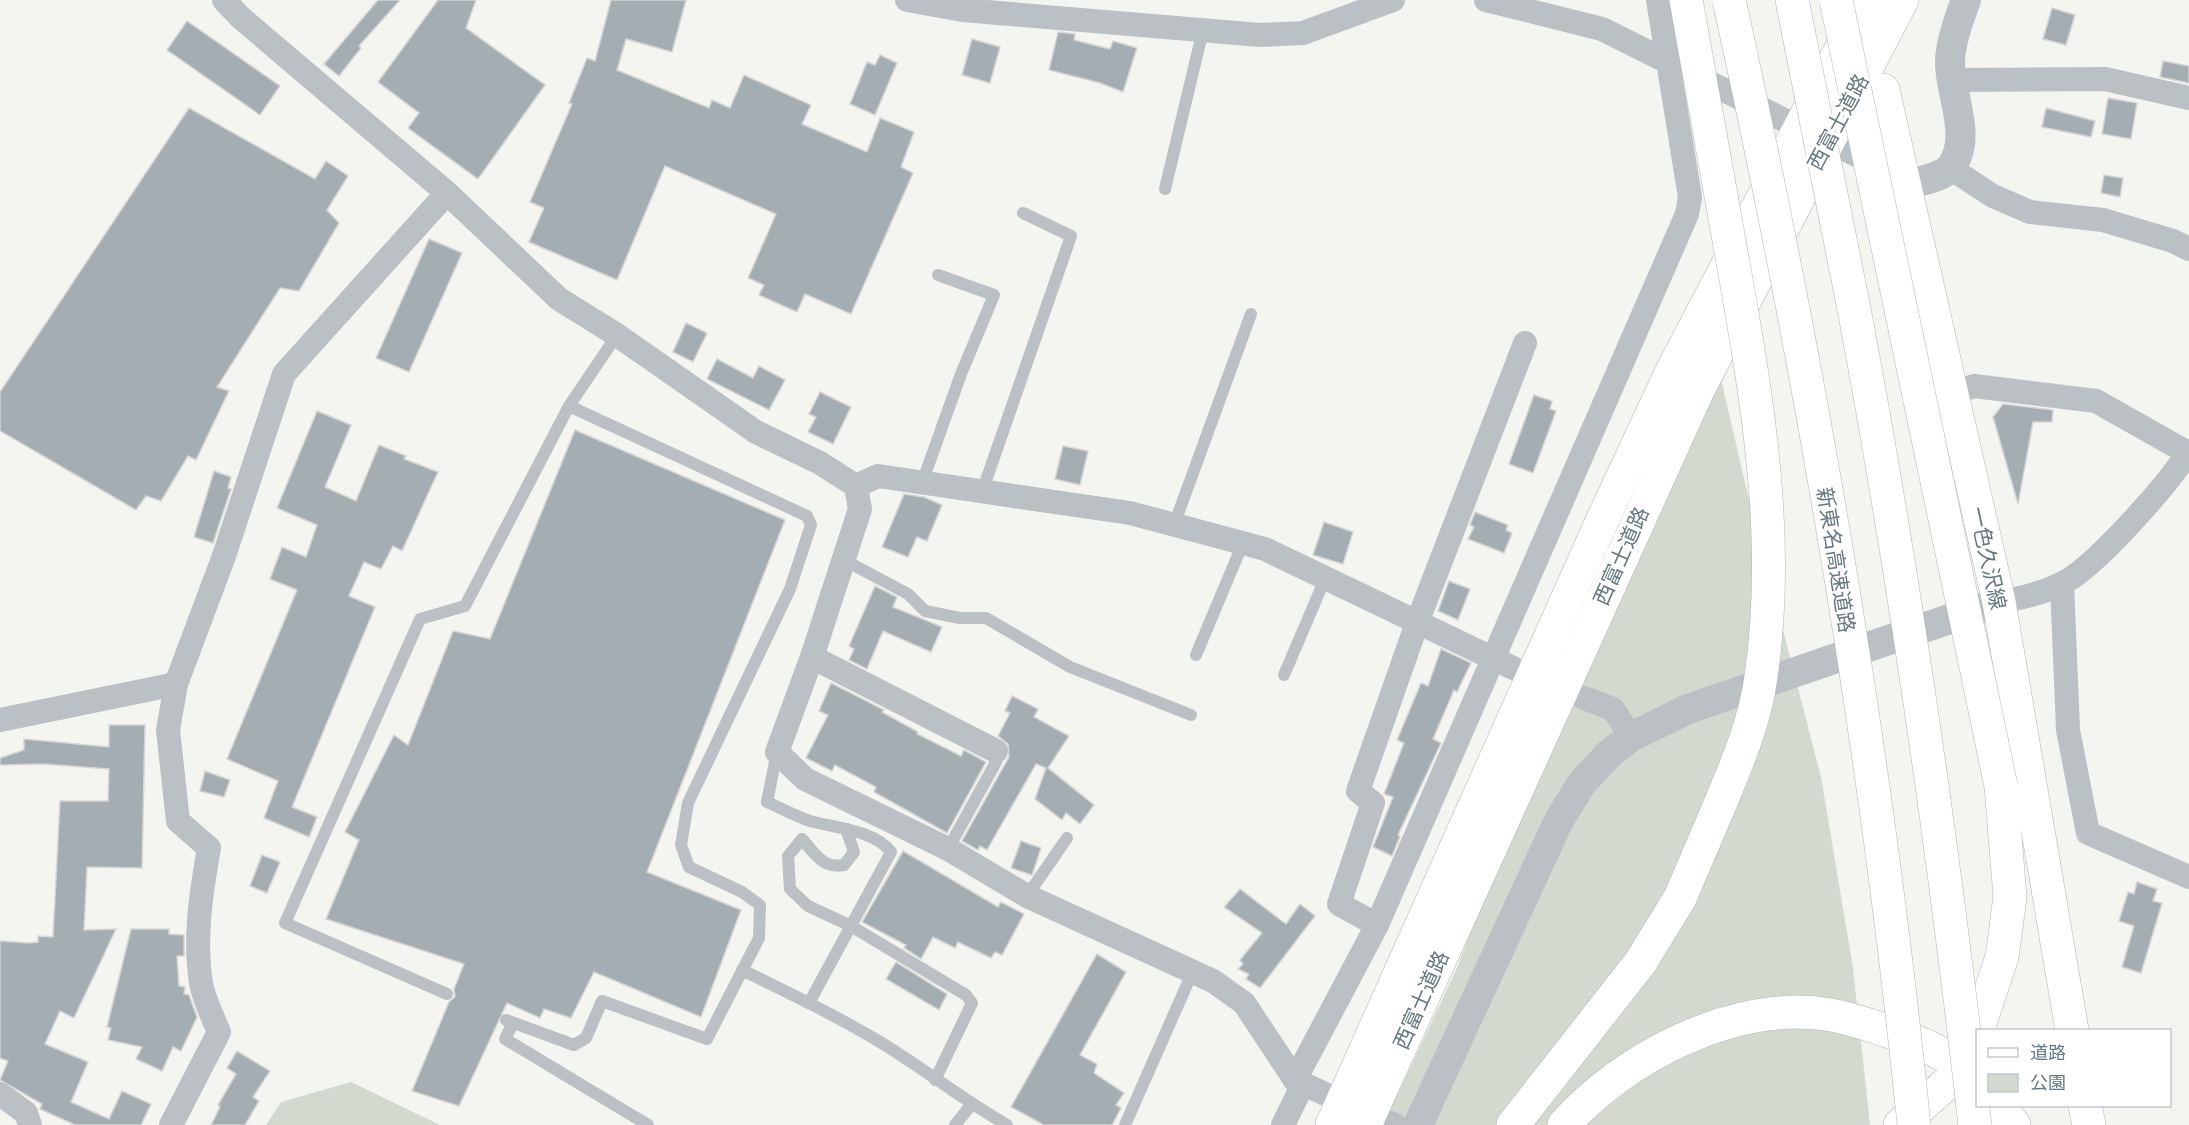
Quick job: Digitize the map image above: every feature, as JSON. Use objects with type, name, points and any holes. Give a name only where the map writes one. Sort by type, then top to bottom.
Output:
[{"type":"main road","points":[[1513,1125],[1640,963],[1680,898],[1748,735],[1761,678],[1770,547],[1764,465],[1743,320],[1686,0]]},
{"type":"main road","name":"新東名高速道路","points":[[1729,0],[1807,385],[1876,804],[1914,1125]]},
{"type":"main road","points":[[1792,0],[1854,311],[1902,591],[1962,1007],[1975,1125]]},
{"type":"main road","points":[[1836,0],[2001,786],[2010,897],[2002,957],[1978,1029]]},
{"type":"main road","name":"西富士道路","points":[[1332,1125],[1602,519],[1672,371],[1867,0]]},
{"type":"main road","name":"西富士道路","points":[[1392,1124],[1698,390],[1902,0]]},
{"type":"main road","name":"一色久沢線","points":[[1883,90],[1999,602],[2072,1029]]},
{"type":"main road","points":[[1564,1125],[1622,1074],[1669,1044],[1718,1026],[1765,1015],[1823,1014],[1867,1024],[1925,1043],[1976,1080]]},
{"type":"main road","points":[[1974,1041],[1976,1035]]},
{"type":"main road","points":[[1900,1125],[1945,1085]]},
{"type":"main road","points":[[1999,1107],[2014,1125]]},
{"type":"main road","points":[[2085,1107],[2089,1125]]},
{"type":"street","points":[[224,0],[240,17],[447,194],[560,299],[617,335],[756,432],[820,463],[856,486],[860,509],[812,657],[777,752],[784,761],[806,778],[948,849],[1027,896],[1213,981],[1244,1003],[1307,1086]]},
{"type":"street","points":[[907,0],[963,10],[1260,36],[1303,33],[1393,0]]},
{"type":"street","points":[[1486,0],[1602,29],[1784,120]]},
{"type":"street","points":[[1284,1125],[1307,1086],[1377,925],[1502,663],[1581,461],[1687,214],[1690,197],[1670,61],[1658,0]]},
{"type":"street","points":[[1950,168],[1958,150],[1960,123],[1951,80],[1950,61],[1966,0]]},
{"type":"street","points":[[1951,80],[2105,79],[2189,98]]},
{"type":"street","points":[[1840,147],[1903,181],[1950,168],[1993,196],[2030,212],[2103,220],[2173,241],[2189,249]]},
{"type":"street","points":[[171,1125],[219,1032],[201,986],[198,948],[198,905],[209,848],[178,821],[168,729],[176,684],[224,556],[284,374],[447,194]]},
{"type":"street","points":[[1377,925],[1339,904],[1372,803],[1358,791],[1417,623],[1525,343]]},
{"type":"street","points":[[1392,1124],[1559,820],[1582,783],[1609,754],[1631,737],[1698,706],[1999,602],[2036,594],[2061,584],[2080,573],[2102,552],[2188,452],[2096,401],[1974,386],[1952,393]]},
{"type":"street","points":[[856,486],[878,476],[1130,513],[1265,549],[1502,663]]},
{"type":"street","points":[[2061,584],[2068,730],[2088,833],[2189,877]]},
{"type":"street","points":[[812,657],[996,751]]},
{"type":"street","points":[[0,720],[176,684]]},
{"type":"street","points":[[1584,698],[1613,709],[1631,737]]},
{"type":"street","points":[[0,1094],[26,1113],[30,1125]]},
{"type":"lane","points":[[1164,189],[1203,30]]},
{"type":"lane","points":[[982,492],[1071,236],[1023,213]]},
{"type":"lane","points":[[922,483],[961,374],[994,295],[938,275]]},
{"type":"lane","points":[[1174,525],[1251,314]]},
{"type":"lane","points":[[447,994],[285,923],[420,619],[465,606],[569,406],[617,335]]},
{"type":"lane","points":[[569,406],[807,516],[811,525],[790,589],[688,803],[681,845],[689,867],[742,892],[760,905],[759,939],[707,1039],[602,1001],[586,1038],[574,1045],[509,1021],[505,1039],[648,1125]]},
{"type":"lane","points":[[1196,655],[1243,543]]},
{"type":"lane","points":[[844,560],[908,594],[925,611],[960,618],[986,618],[1070,667],[1191,715]]},
{"type":"lane","points":[[1284,675],[1324,579]]},
{"type":"lane","points":[[948,849],[996,762],[996,751]]},
{"type":"lane","points":[[777,752],[767,802],[809,820],[846,829],[885,843],[891,852],[809,1003]]},
{"type":"lane","points":[[809,820],[802,839],[788,856],[790,889],[808,906],[851,926],[966,995],[972,1003],[935,1080]]},
{"type":"lane","points":[[802,839],[820,862],[836,866],[844,865],[854,852],[846,829]]},
{"type":"lane","points":[[1027,896],[1067,838]]},
{"type":"lane","points":[[741,970],[809,1003],[882,1043],[971,1105],[1007,1125]]},
{"type":"lane","points":[[1125,1125],[1193,971]]},
{"type":"lane","points":[[955,1125],[971,1105]]},
{"type":"green space","points":[[1721,379],[1746,487],[1821,777],[1853,968],[1870,1125],[1383,1125],[1457,968],[1497,862]]},
{"type":"green space","points":[[351,1082],[440,1125],[266,1125],[281,1102]]},
{"type":"building","points":[[378,0],[400,0],[359,46],[361,48],[339,76],[324,64]]},
{"type":"building","points":[[438,0],[476,0],[466,28],[545,85],[478,179],[408,128],[419,113],[378,82]]},
{"type":"building","points":[[611,0],[686,0],[672,52],[626,39],[617,70],[709,108],[712,100],[730,108],[744,75],[811,105],[802,124],[867,152],[880,118],[914,132],[901,167],[913,173],[851,314],[805,294],[797,312],[759,295],[764,285],[748,278],[776,214],[665,166],[617,280],[529,242],[544,208],[530,202],[572,104],[569,103],[587,58],[595,61]]},
{"type":"building","points":[[2052,8],[2075,15],[2066,45],[2043,39]]},
{"type":"building","points":[[187,21],[280,86],[260,115],[167,50]]},
{"type":"building","points":[[1058,32],[1075,34],[1074,40],[1110,49],[1113,41],[1137,48],[1123,92],[1100,83],[1049,70]]},
{"type":"building","points":[[972,39],[1000,47],[990,83],[962,75]]},
{"type":"building","points":[[880,55],[897,63],[875,115],[850,104],[867,62],[875,65]]},
{"type":"building","points":[[2163,61],[2189,66],[2189,83],[2160,77]]},
{"type":"building","points":[[2108,98],[2137,103],[2131,139],[2102,134]]},
{"type":"building","points":[[189,108],[315,179],[326,161],[348,176],[327,210],[339,223],[299,291],[280,288],[217,387],[229,391],[196,460],[188,456],[161,501],[146,496],[136,510],[0,431],[0,392]]},
{"type":"building","points":[[2046,108],[2095,121],[2091,137],[2042,127]]},
{"type":"building","points":[[2104,175],[2123,178],[2120,197],[2101,193]]},
{"type":"building","points":[[429,239],[462,253],[409,372],[376,358]]},
{"type":"building","points":[[686,323],[707,333],[693,362],[673,352]]},
{"type":"building","points":[[717,359],[753,378],[759,366],[785,380],[769,410],[707,379]]},
{"type":"building","points":[[820,392],[851,407],[833,444],[808,432],[816,417],[809,414]]},
{"type":"building","points":[[1534,395],[1552,401],[1550,409],[1556,411],[1533,473],[1509,464]]},
{"type":"building","points":[[2003,404],[2053,410],[2052,422],[2033,422],[2018,504],[1993,417]]},
{"type":"building","points":[[317,411],[351,425],[325,487],[356,501],[379,445],[406,456],[404,459],[438,472],[402,551],[393,546],[381,569],[364,562],[349,596],[375,607],[292,807],[317,817],[309,837],[264,818],[278,781],[227,759],[297,590],[270,579],[282,547],[306,557],[317,525],[277,508]]},
{"type":"building","points":[[575,430],[785,520],[647,872],[741,910],[701,1017],[594,972],[571,1018],[544,1009],[540,1018],[507,1003],[459,1106],[412,1091],[449,1002],[455,997],[454,989],[464,964],[326,919],[359,840],[345,832],[394,735],[408,745],[453,631],[490,639]]},
{"type":"building","points":[[1063,446],[1088,451],[1080,485],[1055,479]]},
{"type":"building","points":[[214,471],[231,477],[228,488],[231,489],[213,543],[194,537]]},
{"type":"building","points":[[904,494],[924,497],[942,505],[927,541],[917,537],[908,557],[882,547]]},
{"type":"building","points":[[1475,512],[1508,525],[1506,530],[1512,533],[1504,553],[1468,539],[1474,527],[1470,525]]},
{"type":"building","points":[[1324,522],[1353,532],[1343,564],[1313,555]]},
{"type":"building","points":[[1449,581],[1470,589],[1458,620],[1438,611]]},
{"type":"building","points":[[875,586],[897,597],[893,607],[942,627],[931,652],[883,631],[867,669],[849,660],[854,649],[849,646]]},
{"type":"building","points":[[1441,649],[1471,663],[1457,692],[1454,690],[1433,739],[1441,743],[1398,835],[1400,836],[1392,856],[1373,847],[1393,797],[1384,794],[1404,743],[1397,740],[1421,683],[1428,686]]},
{"type":"building","points":[[831,683],[884,710],[882,712],[918,732],[917,734],[961,756],[964,750],[986,762],[947,833],[874,792],[876,787],[835,765],[832,771],[806,758],[828,715],[819,711]]},
{"type":"building","points":[[1012,696],[1038,709],[1034,717],[1069,736],[1048,768],[1094,805],[1080,824],[1066,813],[1062,820],[1035,799],[1046,768],[1036,764],[987,850],[980,846],[978,850],[962,841],[1009,757],[1008,744],[998,736],[1010,713],[1005,711]]},
{"type":"building","points":[[109,725],[145,725],[142,868],[87,867],[84,930],[116,929],[74,1018],[60,1011],[45,1044],[88,1062],[71,1102],[109,1119],[122,1091],[151,1104],[141,1125],[75,1125],[40,1109],[42,1104],[0,1080],[8,1061],[0,1058],[0,941],[29,943],[38,942],[38,936],[53,937],[60,801],[108,801],[109,769],[43,764],[0,765],[0,758],[24,750],[24,739],[109,747]]},
{"type":"building","points":[[205,771],[230,780],[224,797],[200,791]]},
{"type":"building","points":[[1021,841],[1041,848],[1032,875],[1011,868]]},
{"type":"building","points":[[903,851],[998,907],[1001,902],[1024,914],[1002,955],[995,952],[991,958],[958,942],[955,948],[933,937],[921,959],[904,948],[906,945],[862,922]]},
{"type":"building","points":[[262,855],[280,862],[267,893],[250,886]]},
{"type":"building","points":[[2137,882],[2157,889],[2153,901],[2162,903],[2141,973],[2122,967],[2134,926],[2119,921],[2128,892],[2134,894]]},
{"type":"building","points":[[1240,889],[1286,924],[1300,904],[1315,916],[1260,988],[1246,979],[1249,974],[1238,969],[1243,964],[1240,960],[1262,933],[1224,907]]},
{"type":"building","points":[[131,929],[169,929],[169,934],[184,935],[184,956],[177,956],[179,986],[185,987],[184,994],[189,995],[197,1017],[181,1051],[173,1047],[162,1071],[136,1059],[142,1047],[108,1040],[111,1028],[107,1027]]},
{"type":"building","points":[[1097,954],[1126,972],[1080,1055],[1097,1064],[1094,1073],[1124,1093],[1116,1105],[1121,1108],[1112,1125],[1044,1125],[1011,1107]]},
{"type":"building","points":[[896,962],[947,994],[939,1010],[886,979]]},
{"type":"building","points":[[237,1051],[270,1071],[253,1097],[259,1101],[245,1125],[211,1125],[220,1107],[218,1105],[236,1074],[227,1068]]}]
